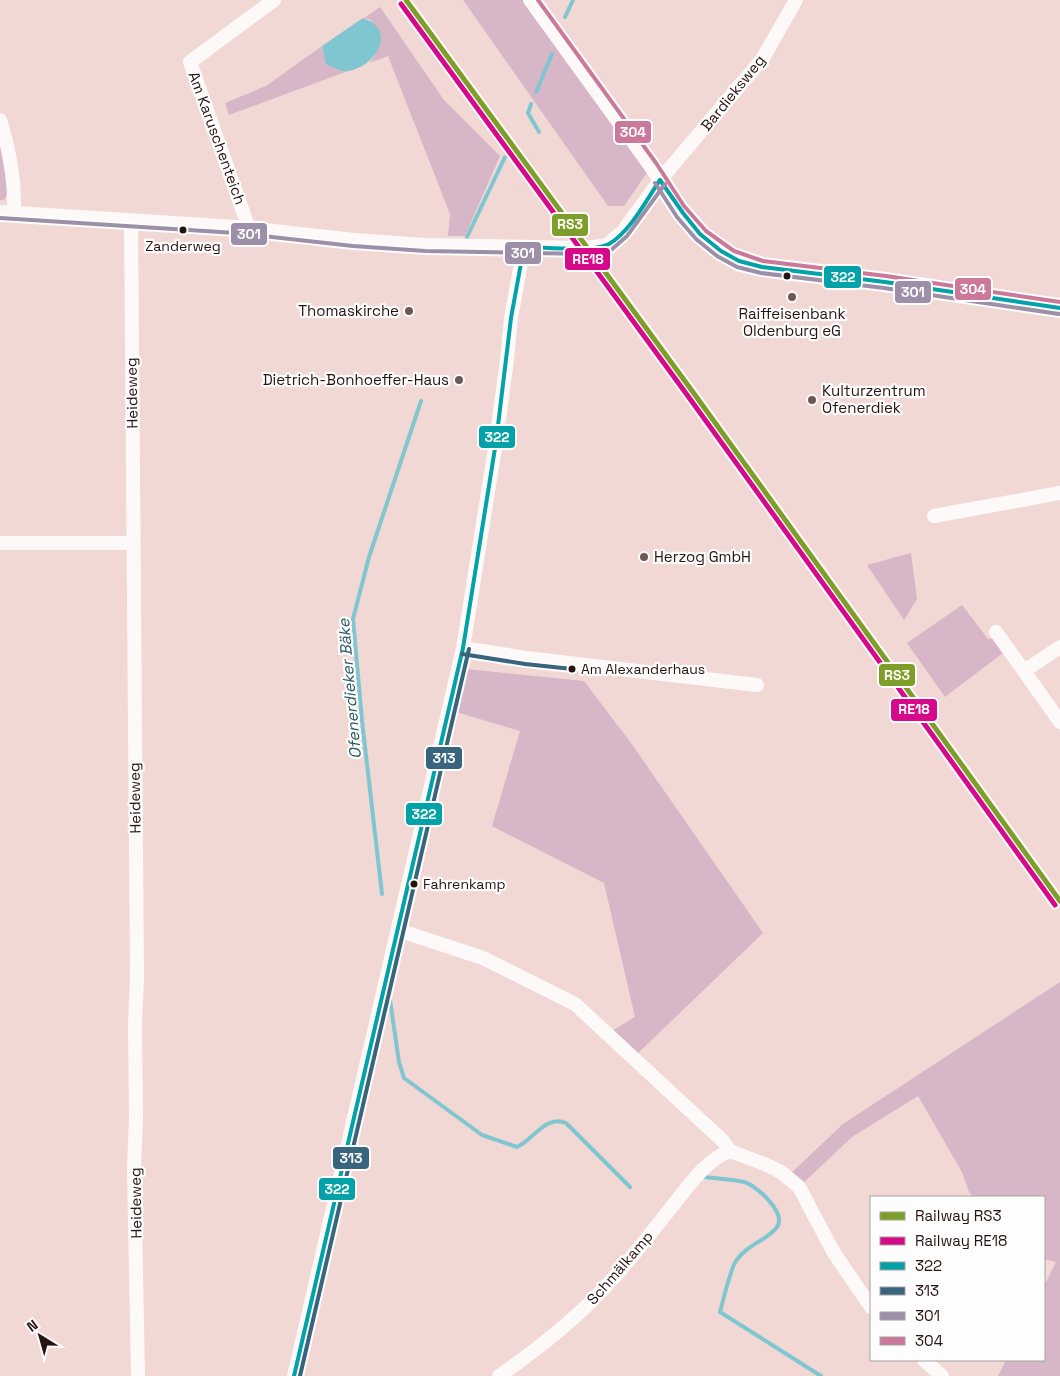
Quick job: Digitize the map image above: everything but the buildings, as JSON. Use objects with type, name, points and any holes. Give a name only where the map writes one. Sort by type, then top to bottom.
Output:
[{"type":"street","name":"Am Karuschenteich","points":[[248,228],[248,223],[190,62],[274,0]]},
{"type":"street","points":[[530,0],[660,180],[679,210],[702,236],[731,257],[762,267],[885,282],[1060,308]]},
{"type":"street","name":"Bardieksweg","points":[[7,212],[248,228],[376,242],[425,245],[586,248],[607,245],[623,231],[660,180],[763,58],[796,0]]},
{"type":"street","points":[[0,120],[11,160],[15,194],[7,212]]},
{"type":"street","name":"Heideweg","points":[[131,220],[137,977],[134,1169],[138,1376]]},
{"type":"street","points":[[294,1376],[463,648],[496,442],[511,318],[524,247]]},
{"type":"street","points":[[934,516],[1060,493]]},
{"type":"street","points":[[0,543],[133,543]]},
{"type":"street","points":[[996,632],[1060,722]]},
{"type":"street","points":[[1024,671],[1060,647]]},
{"type":"street","points":[[463,648],[526,658],[757,686]]},
{"type":"street","points":[[398,930],[483,958],[575,1004],[723,1141],[730,1151],[768,1165],[781,1172],[799,1188],[834,1253],[870,1306]]},
{"type":"street","name":"Schmälkamp","points":[[499,1376],[525,1358],[581,1312],[628,1262],[690,1185],[715,1158],[730,1151]]},
{"type":"street","points":[[925,1361],[942,1376]]},
{"type":"shaded area","points":[[463,0],[530,0],[651,167],[624,206],[608,206]]},
{"type":"shaded area","points":[[380,7],[444,100],[500,156],[465,236],[448,236],[450,214],[388,56],[369,63],[375,55],[371,20],[364,18]]},
{"type":"shaded area","points":[[322,46],[324,56],[333,66],[348,71],[229,115],[225,103],[266,86]]},
{"type":"shaded area","points":[[0,136],[8,193],[4,200],[0,200]]},
{"type":"shaded area","points":[[911,553],[917,599],[904,620],[867,565]]},
{"type":"shaded area","points":[[962,605],[988,639],[1001,638],[1008,649],[945,697],[907,643]]},
{"type":"shaded area","points":[[466,669],[584,681],[631,743],[763,933],[633,1058],[607,1034],[635,1017],[604,883],[492,826],[520,731],[456,712]]},
{"type":"shaded area","points":[[1060,982],[1060,1376],[998,1376],[1006,1361],[1045,1361],[1045,1284],[1056,1262],[1045,1259],[1045,1196],[972,1196],[962,1172],[918,1096],[852,1137],[799,1187],[787,1177],[843,1124]]},
{"type":"water","points":[[363,18],[374,24],[379,31],[381,39],[379,48],[374,56],[367,63],[348,71],[326,64],[322,46]]},
{"type":"waterway","name":"Ofenerdieker Bäke","points":[[565,17],[573,0]]},
{"type":"waterway","name":"Ofenerdieker Bäke","points":[[536,92],[552,54]]},
{"type":"waterway","name":"Ofenerdieker Bäke","points":[[531,104],[528,113],[539,132]]},
{"type":"waterway","name":"Ofenerdieker Bäke","points":[[467,237],[505,157]]},
{"type":"waterway","name":"Ofenerdieker Bäke","points":[[382,894],[362,721],[353,619],[369,557],[421,401]]},
{"type":"waterway","name":"Ofenerdieker Bäke","points":[[389,993],[399,1062],[404,1078],[482,1135],[517,1147],[552,1122],[566,1123],[630,1187]]},
{"type":"waterway","name":"Ofenerdieker Bäke","points":[[705,1177],[744,1182],[756,1188],[774,1207],[779,1221],[773,1231],[746,1250],[736,1261],[729,1278],[720,1312],[821,1376]]},
{"type":"rail line","name":"RS3","points":[[406,0],[690,388],[1060,901]]},
{"type":"rail line","name":"RE18","points":[[401,4],[685,392],[1055,905]]},
{"type":"transit line","name":"304","points":[[538,0],[656,163],[684,206],[706,231],[734,251],[763,261],[886,276],[1060,302]]},
{"type":"transit line","name":"322","points":[[660,180],[700,234],[721,251],[739,261],[762,267],[885,282],[1060,308]]},
{"type":"transit line","name":"322","points":[[524,247],[580,249],[601,247],[609,244],[624,232],[660,180]]},
{"type":"transit line","name":"301","points":[[655,183],[677,217],[696,239],[717,256],[737,267],[761,273],[884,288],[1059,314]]},
{"type":"transit line","name":"301","points":[[0,218],[236,233],[353,246],[425,251],[586,254],[610,251],[627,236],[665,184]]},
{"type":"transit line","name":"322","points":[[294,1376],[463,648],[496,442],[511,318],[524,247]]},
{"type":"transit line","name":"313","points":[[300,1376],[469,649]]},
{"type":"transit line","name":"313","points":[[462,654],[572,669]]},
{"type":"place","name":"Zanderweg","points":[[183,230]]},
{"type":"place","name":"Raiffeisenbank Oldenburg eG","points":[[792,297]]},
{"type":"place","name":"Thomaskirche","points":[[409,311]]},
{"type":"place","name":"Dietrich-Bonhoeffer-Haus","points":[[459,380]]},
{"type":"place","name":"Kulturzentrum Ofenerdiek","points":[[812,400]]},
{"type":"place","name":"Herzog GmbH","points":[[644,557]]},
{"type":"place","name":"Am Alexanderhaus","points":[[572,669]]},
{"type":"place","name":"Fahrenkamp","points":[[414,884]]}]
